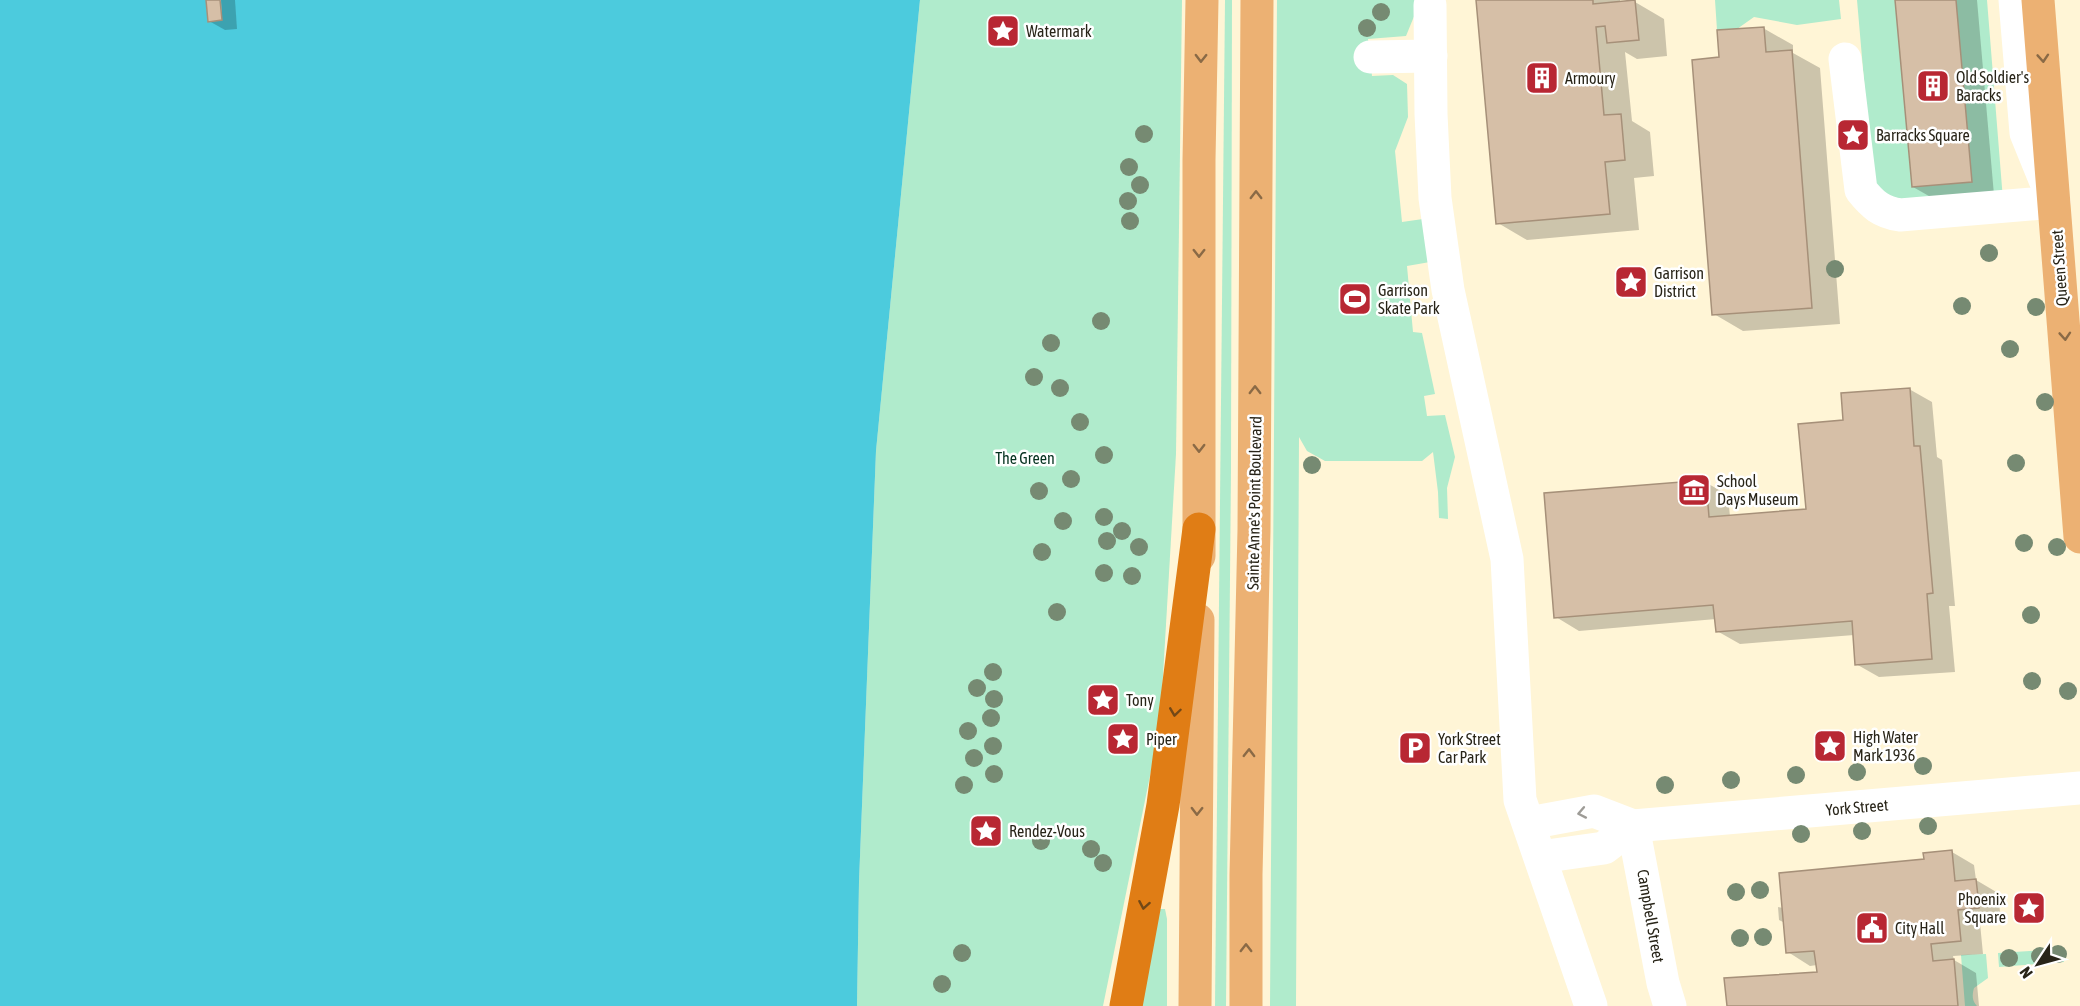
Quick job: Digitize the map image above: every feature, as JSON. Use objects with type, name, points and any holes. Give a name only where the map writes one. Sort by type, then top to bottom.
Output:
[{"type":"highway","points":[[1126,1006],[1163,806],[1199,529]]},
{"type":"main road","points":[[1195,1006],[1199,160],[1202,0]]},
{"type":"main road","name":"Sainte Anne's Point Boulevard","points":[[1246,1006],[1246,864],[1255,518],[1257,0]]},
{"type":"main road","name":"Queen Street","points":[[2038,0],[2054,202],[2069,250],[2080,537]]},
{"type":"street","points":[[1845,59],[1861,190],[1873,205],[1886,213],[1900,215],[2054,202],[2026,133],[2015,0]]},
{"type":"street","points":[[1430,5],[1431,114],[1435,198],[1448,290],[1506,559],[1520,800],[1591,1006]]},
{"type":"street","points":[[1370,57],[1431,56]]},
{"type":"street","name":"York Street","points":[[1634,826],[2080,788]]},
{"type":"street","points":[[1528,823],[1594,811],[1634,826]]},
{"type":"street","points":[[1540,857],[1604,848],[1634,826]]},
{"type":"street","name":"Campbell Street","points":[[1634,826],[1663,982],[1670,1006]]},
{"type":"green space","name":"The Green","points":[[920,0],[1182,0],[1176,454],[1160,727],[1103,1006],[857,1006],[859,882],[876,451]]},
{"type":"green space","points":[[1225,0],[1232,0],[1231,470],[1226,1006],[1215,1006]]},
{"type":"green space","points":[[1277,0],[1441,0],[1415,14],[1406,36],[1368,39],[1372,76],[1393,75],[1407,84],[1408,117],[1395,151],[1402,222],[1423,219],[1430,262],[1407,266],[1413,332],[1422,333],[1435,394],[1424,396],[1427,416],[1445,415],[1455,457],[1447,488],[1448,519],[1439,518],[1433,452],[1422,461],[1325,461],[1307,451],[1299,437],[1296,1006],[1270,1006]]},
{"type":"green space","points":[[1715,0],[1839,0],[1841,19],[1797,25],[1754,17],[1737,29],[1717,30]]},
{"type":"green space","points":[[1857,0],[1895,0],[1912,187],[1972,182],[1956,0],[1987,0],[2003,200],[1902,205],[1873,184]]},
{"type":"green space","points":[[1158,909],[1165,909],[1167,919],[1167,1006],[1141,1006]]},
{"type":"green space","points":[[2063,949],[2064,962],[1999,967],[1998,953]]},
{"type":"green space","points":[[1986,954],[1988,978],[1973,991],[1973,1000],[1977,1006],[1965,1006],[1961,955]]},
{"type":"water","points":[[0,0],[206,0],[208,22],[222,20],[221,0],[920,0],[876,451],[859,882],[857,1006],[0,1006]]},
{"type":"building","points":[[206,0],[220,0],[222,20],[208,22]]},
{"type":"building","name":"Armoury","points":[[1476,0],[1593,0],[1593,4],[1635,0],[1639,40],[1607,43],[1605,26],[1596,27],[1604,115],[1621,114],[1625,160],[1605,162],[1610,214],[1496,224]]},
{"type":"building","name":"Old Soldier's Baracks","points":[[1895,0],[1956,0],[1972,182],[1912,187]]},
{"type":"building","points":[[1764,27],[1766,52],[1792,50],[1812,308],[1712,315],[1692,60],[1719,57],[1717,30]]},
{"type":"building","points":[[1910,388],[1914,446],[1920,446],[1933,593],[1927,594],[1932,659],[1855,665],[1852,621],[1716,632],[1713,605],[1554,618],[1544,493],[1706,480],[1709,517],[1806,509],[1798,424],[1843,420],[1841,393]]},
{"type":"building","name":"City Hall","points":[[1952,850],[1955,881],[1976,879],[1979,905],[1979,908],[1958,910],[1961,941],[1931,944],[1933,961],[1954,959],[1958,1006],[1727,1006],[1724,978],[1817,972],[1814,951],[1786,953],[1779,873],[1924,859],[1923,853]]},
{"type":"place","name":"Watermark","points":[[1003,31]]},
{"type":"place","name":"Armoury","points":[[1542,78]]},
{"type":"place","name":"Old Soldier's Baracks","points":[[1933,86]]},
{"type":"place","name":"Barracks Square","points":[[1853,135]]},
{"type":"place","name":"Garrison District","points":[[1631,282]]},
{"type":"place","name":"Garrison Skate Park","points":[[1355,299]]},
{"type":"place","name":"School Days Museum","points":[[1694,490]]},
{"type":"place","name":"Tony","points":[[1103,700]]},
{"type":"place","name":"Piper","points":[[1123,739]]},
{"type":"place","name":"High Water Mark 1936","points":[[1830,746]]},
{"type":"place","name":"York Street Car Park","points":[[1415,748]]},
{"type":"place","name":"Rendez-Vous","points":[[986,831]]},
{"type":"place","name":"Phoenix Square","points":[[2029,908]]},
{"type":"place","name":"City Hall","points":[[1872,928]]}]
